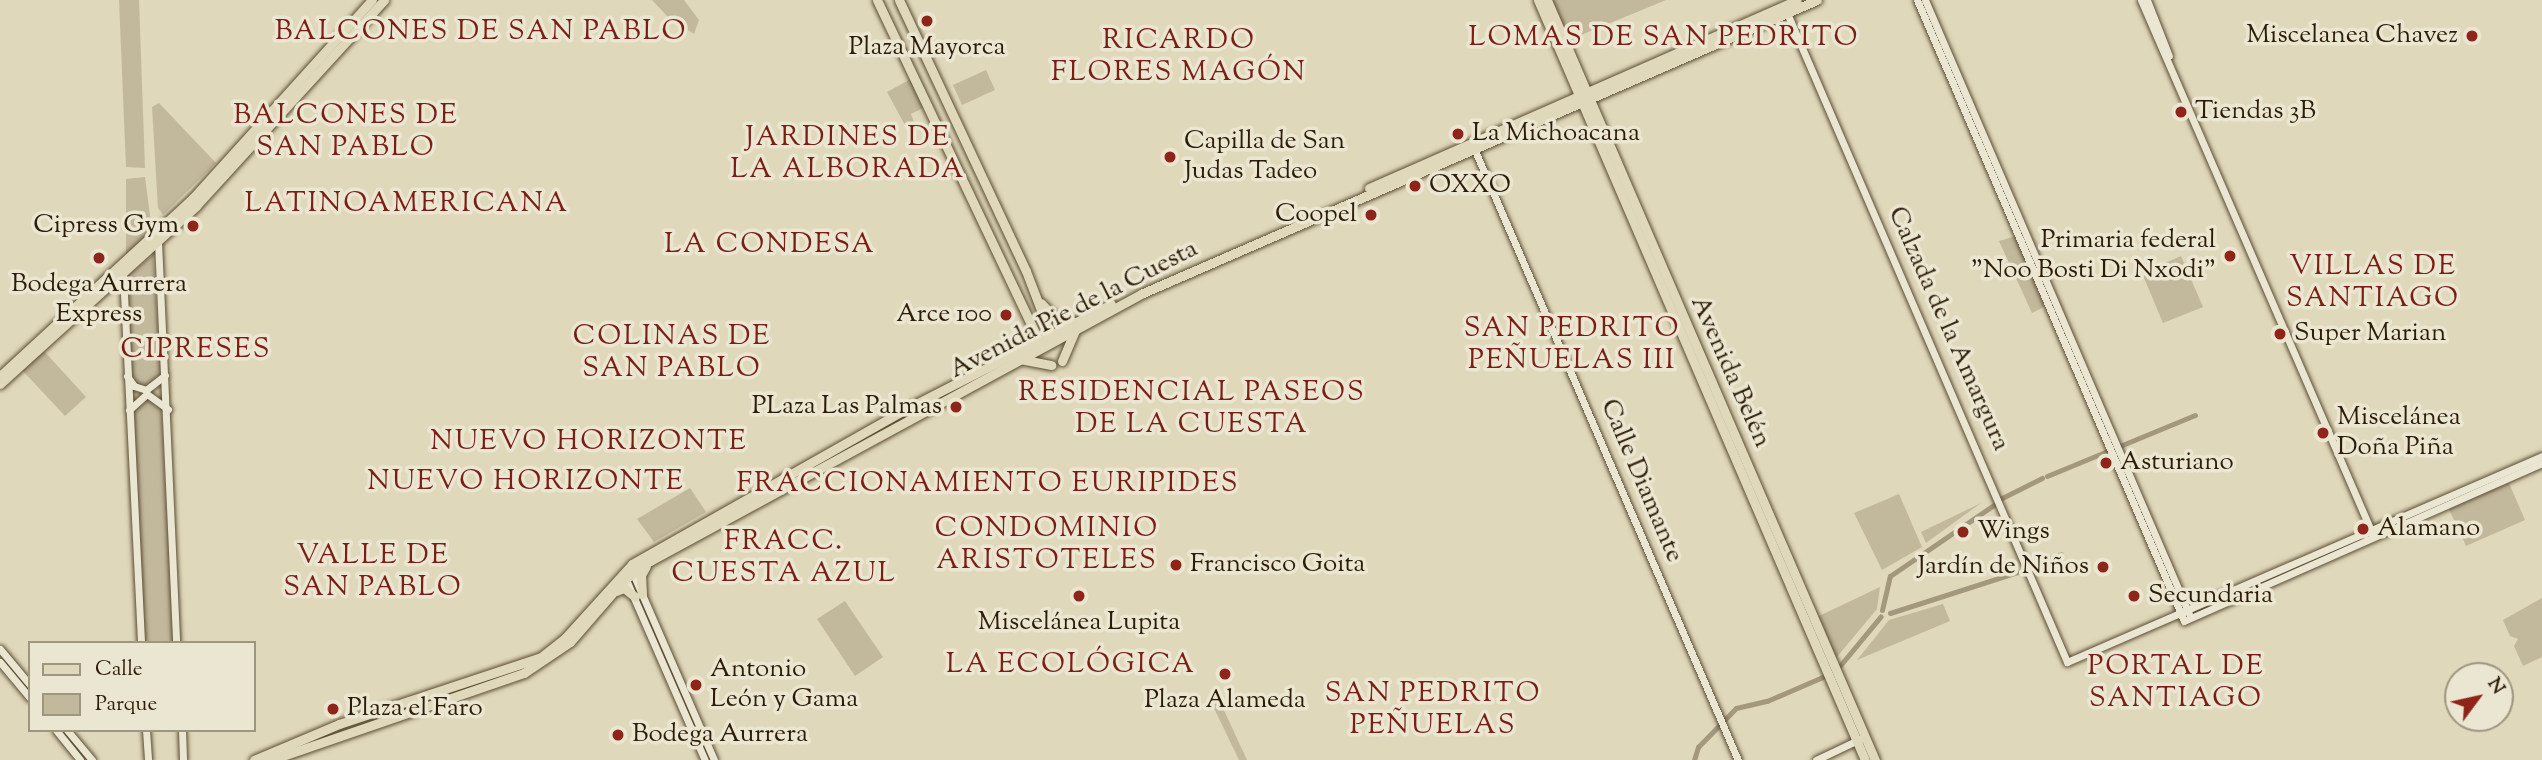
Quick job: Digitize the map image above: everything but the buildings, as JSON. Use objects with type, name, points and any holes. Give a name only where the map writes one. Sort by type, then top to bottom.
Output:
[{"type":"main road","points":[[0,384],[159,242],[372,0]]},
{"type":"main road","points":[[0,376],[193,198],[315,67],[384,0]]},
{"type":"main road","points":[[877,0],[1040,343]]},
{"type":"main road","points":[[899,0],[1035,296],[1051,337]]},
{"type":"main road","name":"Avenida Belén","points":[[1538,0],[1583,97],[1861,738],[1875,760]]},
{"type":"main road","name":"Avenida Belén","points":[[1547,0],[1583,97]]},
{"type":"main road","name":"Avenida Pie de la Cuesta","points":[[254,760],[339,724],[541,657],[565,638],[627,572],[1051,337],[1176,278],[1797,0]]},
{"type":"main road","name":"Avenida Pie de la Cuesta","points":[[1583,97],[1817,0]]},
{"type":"main road","points":[[1006,276],[1032,316],[1038,311],[1035,296]]},
{"type":"main road","points":[[1035,296],[1053,316],[1077,325],[1065,347],[1062,361]]},
{"type":"main road","name":"Avenida Pie de la Cuesta","points":[[271,760],[524,673],[570,642],[627,572],[1018,359],[1040,343]]},
{"type":"main road","points":[[1018,359],[1051,365]]},
{"type":"main road","points":[[608,596],[624,588],[638,596],[641,576],[650,561]]},
{"type":"main road","name":"Avenida Belén","points":[[1861,738],[1865,760]]},
{"type":"street","points":[[1917,0],[2185,616]]},
{"type":"street","points":[[1925,0],[2185,616]]},
{"type":"street","points":[[2141,0],[2167,53]]},
{"type":"street","points":[[2147,0],[2167,53],[2373,535]]},
{"type":"street","name":"Calzada de la Amargura","points":[[1787,13],[2067,662],[2185,616]]},
{"type":"street","name":"Calle Diamante","points":[[1473,146],[1738,760]]},
{"type":"street","points":[[159,242],[176,641]]},
{"type":"street","points":[[123,273],[141,641]]},
{"type":"street","points":[[126,375],[134,386],[146,390],[158,385],[166,373]]},
{"type":"street","points":[[128,412],[136,400],[147,394],[168,409]]},
{"type":"street","points":[[2373,535],[2542,456]]},
{"type":"street","points":[[2185,616],[2542,463]]},
{"type":"street","points":[[627,572],[682,697],[714,760]]},
{"type":"street","points":[[0,649],[28,683]]},
{"type":"street","points":[[0,662],[28,696]]},
{"type":"street","points":[[682,697],[705,760]]},
{"type":"street","points":[[58,732],[80,760]]},
{"type":"street","points":[[69,732],[92,760]]},
{"type":"street","points":[[146,732],[148,760]]},
{"type":"street","points":[[182,732],[183,760]]},
{"type":"street","points":[[1816,760],[1861,738]]},
{"type":"green space","points":[[119,0],[139,0],[145,168],[126,167]]},
{"type":"green space","points":[[652,0],[684,0],[699,20],[694,34],[668,17]]},
{"type":"green space","points":[[1552,0],[1666,0],[1569,40]]},
{"type":"green space","points":[[986,70],[995,90],[962,105],[953,85]]},
{"type":"green space","points":[[911,79],[925,107],[911,114],[914,122],[906,127],[887,92]]},
{"type":"green space","points":[[159,103],[216,163],[163,215],[158,208],[152,107]]},
{"type":"green space","points":[[145,177],[152,231],[126,254],[126,179]]},
{"type":"green space","points":[[2016,236],[2046,306],[2032,313],[1999,241]]},
{"type":"green space","points":[[153,255],[161,374],[157,381],[140,386],[129,375],[125,278]]},
{"type":"green space","points":[[2181,256],[2203,307],[2163,323],[2142,273]]},
{"type":"green space","points":[[44,351],[86,397],[65,416],[22,370]]},
{"type":"green space","points":[[147,396],[161,407],[174,641],[145,641],[131,414]]},
{"type":"green space","points":[[2508,481],[2525,520],[2466,546],[2448,507]]},
{"type":"green space","points":[[690,488],[706,512],[654,542],[637,519]]},
{"type":"green space","points":[[1899,494],[1922,547],[1882,570],[1854,513]]},
{"type":"green space","points":[[1981,503],[1926,543],[1921,532]]},
{"type":"green space","points":[[1880,587],[1877,609],[1836,658],[1819,616]]},
{"type":"green space","points":[[2542,598],[2542,657],[2523,666],[2514,646],[2518,639],[2510,636],[2503,620]]},
{"type":"green space","points":[[845,601],[883,657],[855,676],[817,619]]},
{"type":"green space","points":[[1943,604],[1950,621],[1857,660],[1889,620]]},
{"type":"green space","points":[[1218,702],[1247,760],[1239,760],[1212,704]]},
{"type":"waterway","points":[[2047,476],[2195,415]]},
{"type":"waterway","points":[[2000,499],[2042,478]]},
{"type":"waterway","points":[[1882,610],[1890,576],[1995,504]]},
{"type":"waterway","points":[[2033,565],[2061,554]]},
{"type":"waterway","points":[[1890,613],[2024,570]]},
{"type":"waterway","points":[[1838,668],[1881,616]]},
{"type":"waterway","points":[[1694,760],[1698,747],[1736,708],[1767,701],[1827,675]]},
{"type":"place","name":"Plaza Mayorca","points":[[927,21]]},
{"type":"place","name":"Miscelanea Chavez","points":[[2472,36]]},
{"type":"place","name":"Tiendas 3B","points":[[2181,112]]},
{"type":"place","name":"La Michoacana","points":[[1458,134]]},
{"type":"place","name":"Capilla de San Judas Tadeo","points":[[1170,157]]},
{"type":"place","name":"OXXO","points":[[1415,186]]},
{"type":"place","name":"Coopel","points":[[1371,215]]},
{"type":"place","name":"Cipress Gym","points":[[193,226]]},
{"type":"place","name":"Primaria federal \"Noo Bosti Di Nxodi\"","points":[[2230,256]]},
{"type":"place","name":"Bodega Aurrera Express","points":[[99,258]]},
{"type":"place","name":"Arce 100","points":[[1006,315]]},
{"type":"place","name":"Super Marian","points":[[2280,334]]},
{"type":"place","name":"PLaza Las Palmas","points":[[956,407]]},
{"type":"place","name":"Miscelánea Doña Piña","points":[[2323,433]]},
{"type":"place","name":"Asturiano","points":[[2106,463]]},
{"type":"place","name":"Alamano","points":[[2363,529]]},
{"type":"place","name":"Wings","points":[[1963,532]]},
{"type":"place","name":"Francisco Goita","points":[[1176,565]]},
{"type":"place","name":"Jardín de Niños","points":[[2103,567]]},
{"type":"place","name":"Miscelánea Lupita","points":[[1079,596]]},
{"type":"place","name":"Secundaria","points":[[2134,596]]},
{"type":"place","name":"Plaza Alameda","points":[[1225,674]]},
{"type":"place","name":"Antonio León y Gama","points":[[696,685]]},
{"type":"place","name":"Plaza el Faro","points":[[333,709]]},
{"type":"place","name":"Bodega Aurrera","points":[[618,735]]},
{"type":"district","name":"BALCONES DE SAN PABLO","points":[[481,32]]},
{"type":"district","name":"LOMAS DE SAN PEDRITO","points":[[1664,38]]},
{"type":"district","name":"RICARDO FLORES MAGÓN","points":[[1179,57]]},
{"type":"district","name":"BALCONES DE SAN PABLO","points":[[346,132]]},
{"type":"district","name":"JARDINES DE LA ALBORADA","points":[[848,154]]},
{"type":"district","name":"LATINOAMERICANA","points":[[407,204]]},
{"type":"district","name":"LA CONDESA","points":[[770,245]]},
{"type":"district","name":"VILLAS DE SANTIAGO","points":[[2373,283]]},
{"type":"district","name":"SAN PEDRITO PEÑUELAS III","points":[[1572,345]]},
{"type":"district","name":"CIPRESES","points":[[196,350]]},
{"type":"district","name":"COLINAS DE SAN PABLO","points":[[672,353]]},
{"type":"district","name":"RESIDENCIAL PASEOS DE LA CUESTA","points":[[1192,409]]},
{"type":"district","name":"NUEVO HORIZONTE","points":[[589,442]]},
{"type":"district","name":"NUEVO HORIZONTE","points":[[526,482]]},
{"type":"district","name":"FRACCIONAMIENTO EURIPIDES","points":[[988,484]]},
{"type":"district","name":"CONDOMINIO ARISTOTELES","points":[[1047,545]]},
{"type":"district","name":"FRACC. CUESTA AZUL","points":[[784,558]]},
{"type":"district","name":"VALLE DE SAN PABLO","points":[[373,572]]},
{"type":"district","name":"LA ECOLÓGICA","points":[[1071,665]]},
{"type":"district","name":"PORTAL DE SANTIAGO","points":[[2176,683]]},
{"type":"district","name":"SAN PEDRITO PEÑUELAS","points":[[1433,710]]}]
